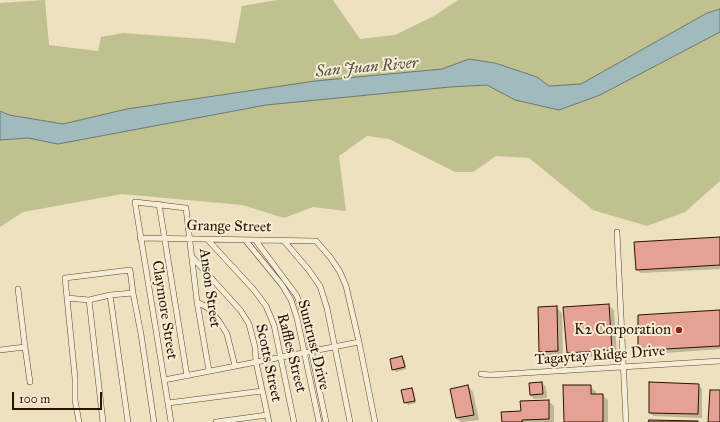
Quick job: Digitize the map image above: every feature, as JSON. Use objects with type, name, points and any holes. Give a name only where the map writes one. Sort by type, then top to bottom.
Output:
[{"type":"street","name":"Claymore Street","points":[[159,204],[135,202],[171,422]]},
{"type":"street","name":"Anson Street","points":[[159,204],[186,208],[197,302],[209,371]]},
{"type":"street","points":[[159,204],[187,376]]},
{"type":"street","points":[[617,232],[626,422]]},
{"type":"street","name":"Grange Street","points":[[140,238],[316,241],[330,257],[340,272],[346,286],[359,342]]},
{"type":"street","name":"Raffles Street","points":[[208,240],[254,290],[266,306],[274,325],[294,422]]},
{"type":"street","name":"Suntrust Drive","points":[[246,240],[282,285],[291,300],[298,318],[318,422]]},
{"type":"street","name":"Suntrust Drive","points":[[256,241],[297,296],[304,316],[326,422]]},
{"type":"street","points":[[284,241],[308,268],[320,286],[336,347],[350,422]]},
{"type":"street","name":"Scotts Street","points":[[192,257],[241,311],[249,324],[269,422]]},
{"type":"street","points":[[79,422],[75,400],[75,378],[65,278],[130,270],[154,422]]},
{"type":"street","points":[[18,289],[30,382]]},
{"type":"street","points":[[67,298],[89,300],[110,295],[133,293]]},
{"type":"street","points":[[110,295],[128,422]]},
{"type":"street","points":[[89,300],[103,422]]},
{"type":"street","points":[[197,302],[208,308],[219,321],[227,334],[235,366]]},
{"type":"street","points":[[164,380],[359,342],[375,422]]},
{"type":"street","points":[[0,350],[25,347]]},
{"type":"street","name":"Tagaytay Ridge Drive","points":[[481,374],[490,375],[720,361]]},
{"type":"street","points":[[168,403],[262,391]]},
{"type":"street","points":[[216,422],[267,415]]},
{"type":"green space","points":[[45,0],[49,45],[98,51],[101,37],[123,33],[204,39],[235,43],[242,6],[277,0],[333,0],[360,39],[395,35],[434,16],[458,0],[720,0],[720,181],[685,212],[647,226],[593,210],[529,158],[496,156],[473,172],[455,172],[389,139],[367,136],[339,156],[346,211],[313,207],[284,218],[242,205],[122,194],[23,212],[0,227],[0,3]]},
{"type":"water","points":[[720,9],[720,32],[600,95],[559,110],[515,100],[487,85],[450,87],[266,105],[58,144],[28,138],[0,140],[0,111],[9,115],[63,124],[127,109],[315,81],[442,69],[469,59],[495,63],[537,77],[549,86],[581,84],[707,13]]},
{"type":"building","points":[[720,237],[720,265],[636,270],[634,242]]},
{"type":"building","points":[[609,304],[612,350],[567,353],[563,307]]},
{"type":"building","points":[[557,306],[558,351],[539,352],[538,307]]},
{"type":"building","name":"K2 Corporation","points":[[720,310],[720,346],[647,350],[638,346],[638,315]]},
{"type":"building","points":[[402,356],[405,367],[392,370],[390,359]]},
{"type":"building","points":[[542,382],[543,394],[530,395],[529,383]]},
{"type":"building","points":[[649,382],[699,384],[698,414],[649,413]]},
{"type":"building","points":[[468,385],[474,415],[456,418],[450,389]]},
{"type":"building","points":[[563,385],[591,385],[591,394],[603,394],[603,422],[564,422]]},
{"type":"building","points":[[412,388],[415,401],[404,403],[401,390]]},
{"type":"building","points":[[710,390],[720,390],[720,422],[708,422]]},
{"type":"building","points":[[549,400],[549,419],[522,420],[522,422],[502,422],[501,412],[521,411],[520,401]]},
{"type":"building","points":[[649,420],[698,421],[698,422],[648,422]]},
{"type":"place","name":"K2 Corporation","points":[[679,330]]},
{"type":"water label","name":"San Juan River","points":[[367,68]]}]
